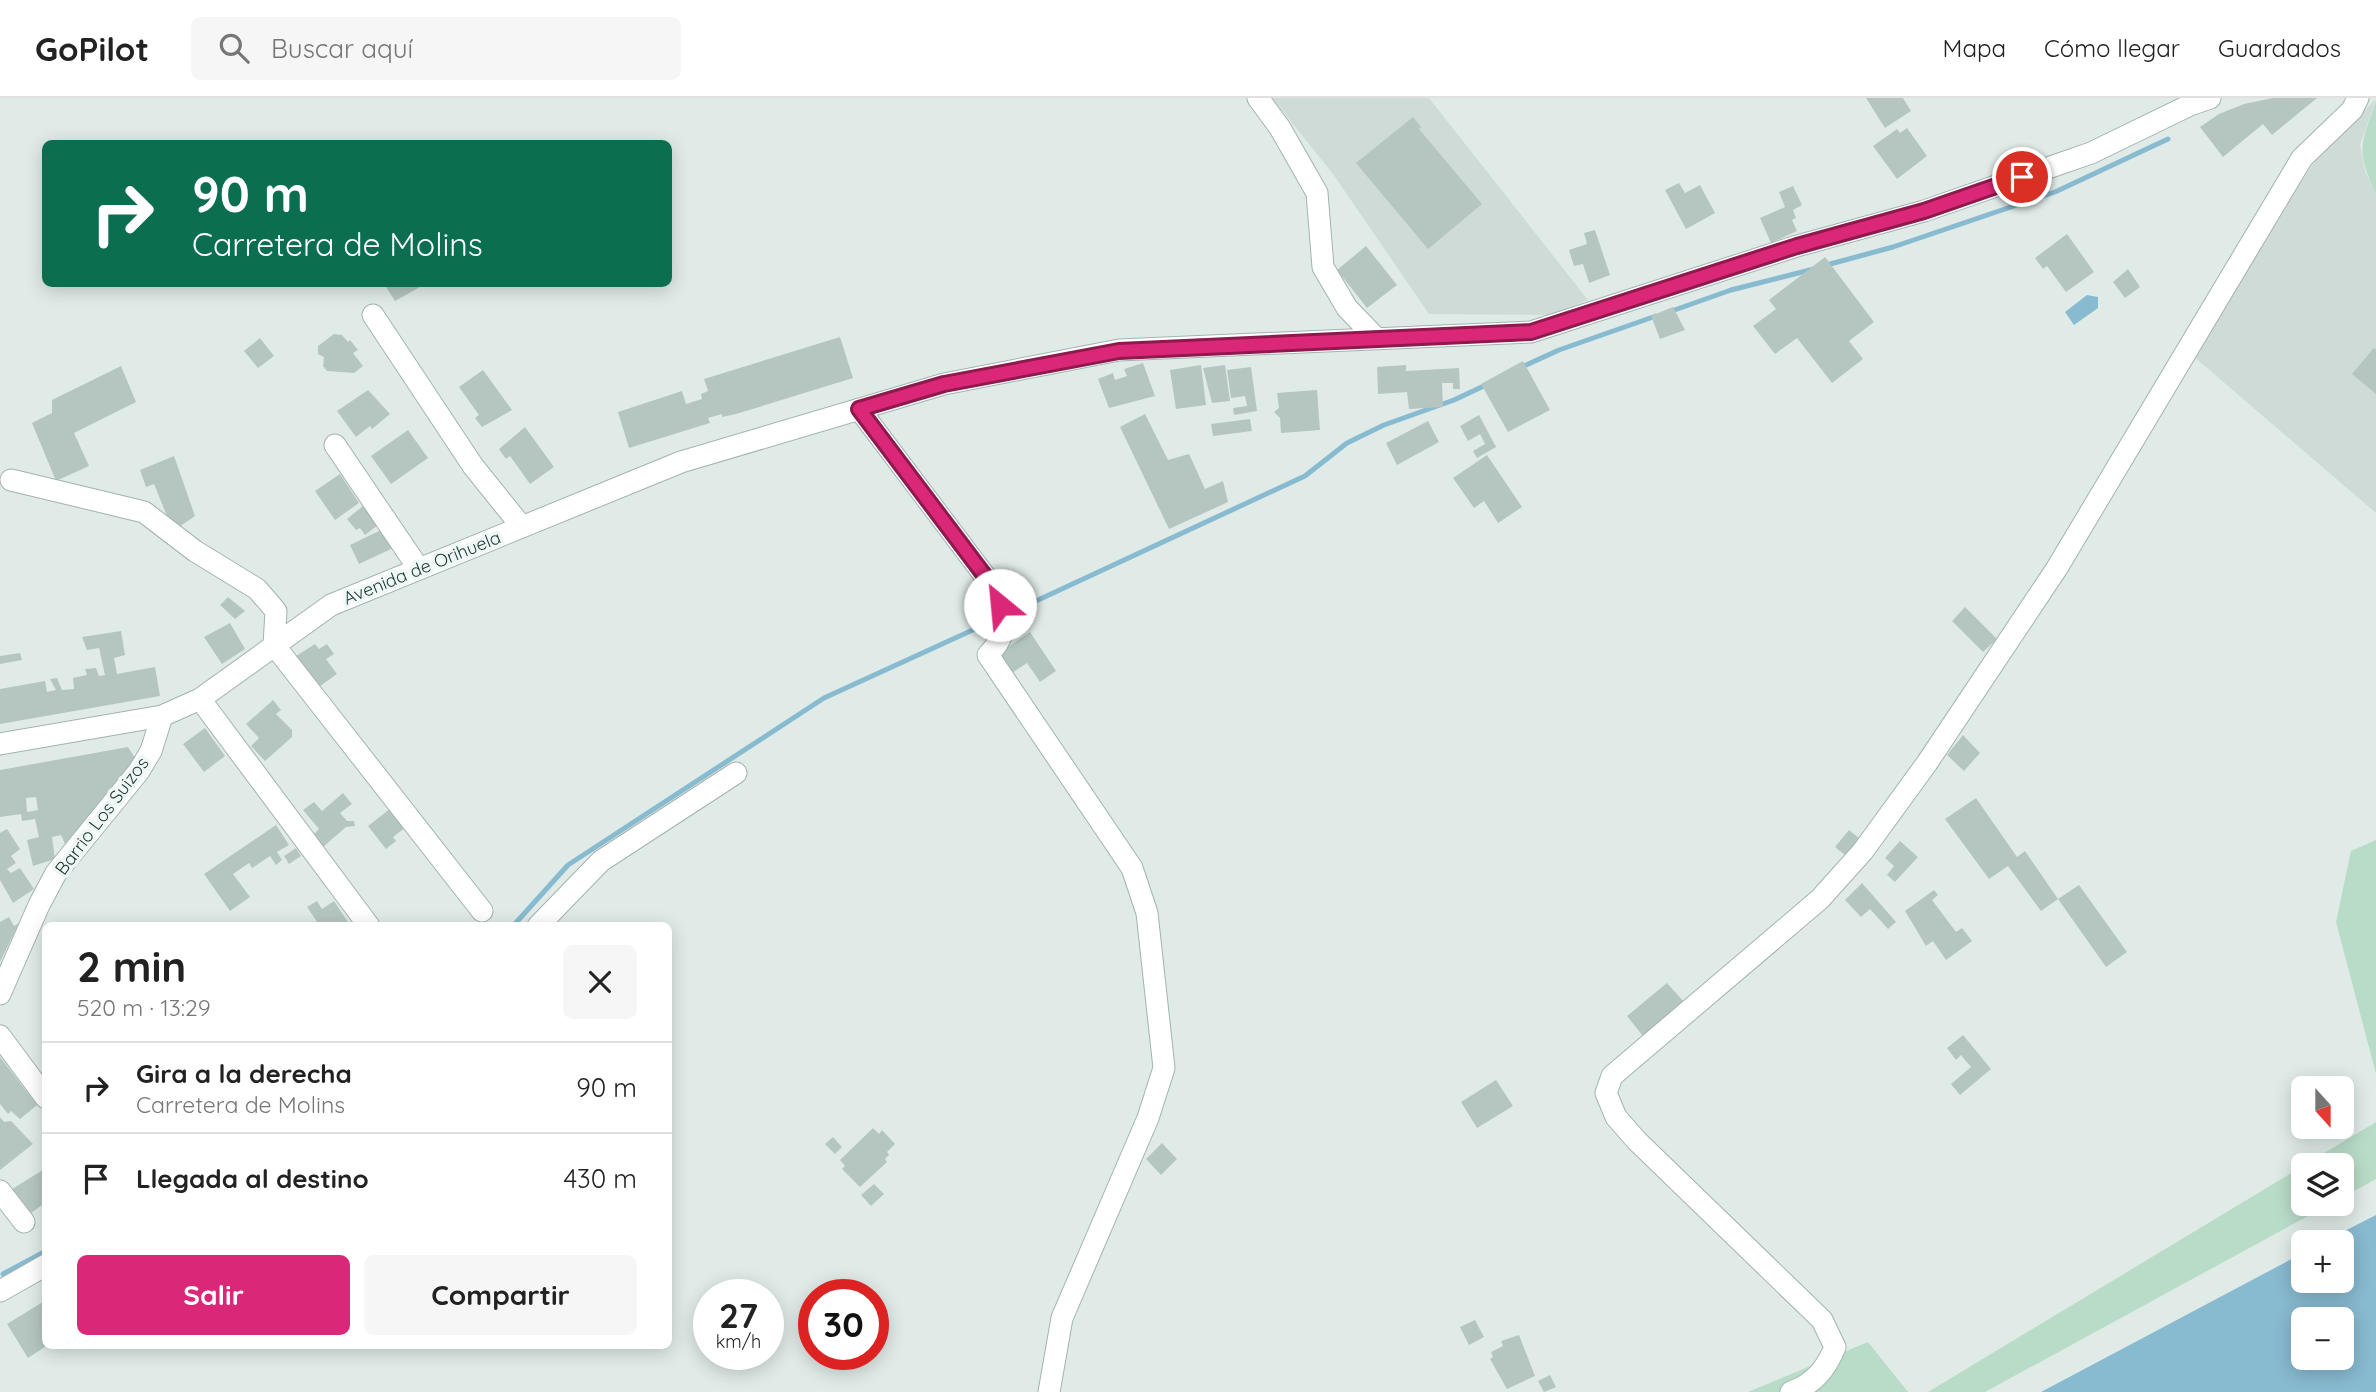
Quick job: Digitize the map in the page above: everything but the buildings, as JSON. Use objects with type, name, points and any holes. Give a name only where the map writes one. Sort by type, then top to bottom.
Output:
[{"type":"street","points":[[1258,98],[1280,128],[1317,193],[1323,267],[1347,308],[1376,338]]},
{"type":"street","name":"Avenida de Orihuela","points":[[0,744],[162,716],[200,699],[331,605],[681,462],[944,384],[1119,351],[1531,332],[1797,246],[1924,211],[2091,153],[2210,98]]},
{"type":"street","points":[[1791,1392],[1805,1387],[1827,1367],[1835,1347],[1822,1320],[1637,1141],[1616,1116],[1606,1093],[1612,1076],[1820,899],[1863,851],[1927,763],[2057,568],[2302,158],[2352,110],[2358,98]]},
{"type":"street","points":[[373,315],[473,466],[522,527]]},
{"type":"street","points":[[859,409],[994,588],[1005,622],[1002,641],[988,655],[1132,867],[1147,913],[1164,1068],[1148,1118],[1062,1318],[1049,1392]]},
{"type":"street","points":[[335,445],[419,569]]},
{"type":"street","points":[[11,480],[144,512],[195,551],[257,589],[276,611],[275,645],[482,911]]},
{"type":"street","points":[[200,699],[366,922]]},
{"type":"street","name":"Barrio Los Suizos","points":[[1,990],[39,905],[57,873],[139,771],[151,751],[162,716]]},
{"type":"street","points":[[542,922],[601,861],[736,773]]},
{"type":"street","points":[[0,1036],[42,1093]]},
{"type":"street","points":[[0,1191],[24,1222]]},
{"type":"street","points":[[0,1291],[42,1267]]},
{"type":"shaded area","points":[[1272,98],[1429,98],[1588,300],[1551,315],[1429,314],[1333,174]]},
{"type":"shaded area","points":[[2376,99],[2360,145],[2365,171],[2376,195],[2376,513],[2192,355],[2318,156]]},
{"type":"green space","points":[[2376,101],[2376,195],[2365,167],[2362,148]]},
{"type":"green space","points":[[2376,840],[2376,1074],[2336,922],[2351,851]]},
{"type":"green space","points":[[2376,1122],[2376,1179],[2354,1191],[2354,1153],[2324,1153],[2348,1139],[2354,1139],[2354,1135]]},
{"type":"green space","points":[[2291,1173],[2291,1216],[2308,1216],[1985,1392],[1928,1392]]},
{"type":"green space","points":[[1868,1342],[1908,1392],[1748,1392]]},
{"type":"water","points":[[2087,295],[2098,297],[2098,308],[2074,325],[2065,312]]},
{"type":"water","points":[[2376,1215],[2376,1392],[2041,1392],[2291,1259],[2291,1293],[2354,1293],[2354,1230],[2347,1230]]},
{"type":"waterway","points":[[1823,266],[1893,247],[2055,192],[2168,139]]},
{"type":"waterway","points":[[1669,312],[1731,290],[1814,269]]},
{"type":"waterway","points":[[1522,367],[1559,350],[1656,316]]},
{"type":"waterway","points":[[1023,607],[1305,476],[1347,443],[1384,425],[1454,400],[1488,384]]},
{"type":"waterway","points":[[517,922],[568,865],[824,698],[988,623]]},
{"type":"waterway","points":[[3,1274],[42,1253]]},
{"type":"route","points":[[1000,605],[994,588],[859,409],[944,384],[1119,351],[1531,332],[1797,246],[1924,211],[2022,177]]}]
